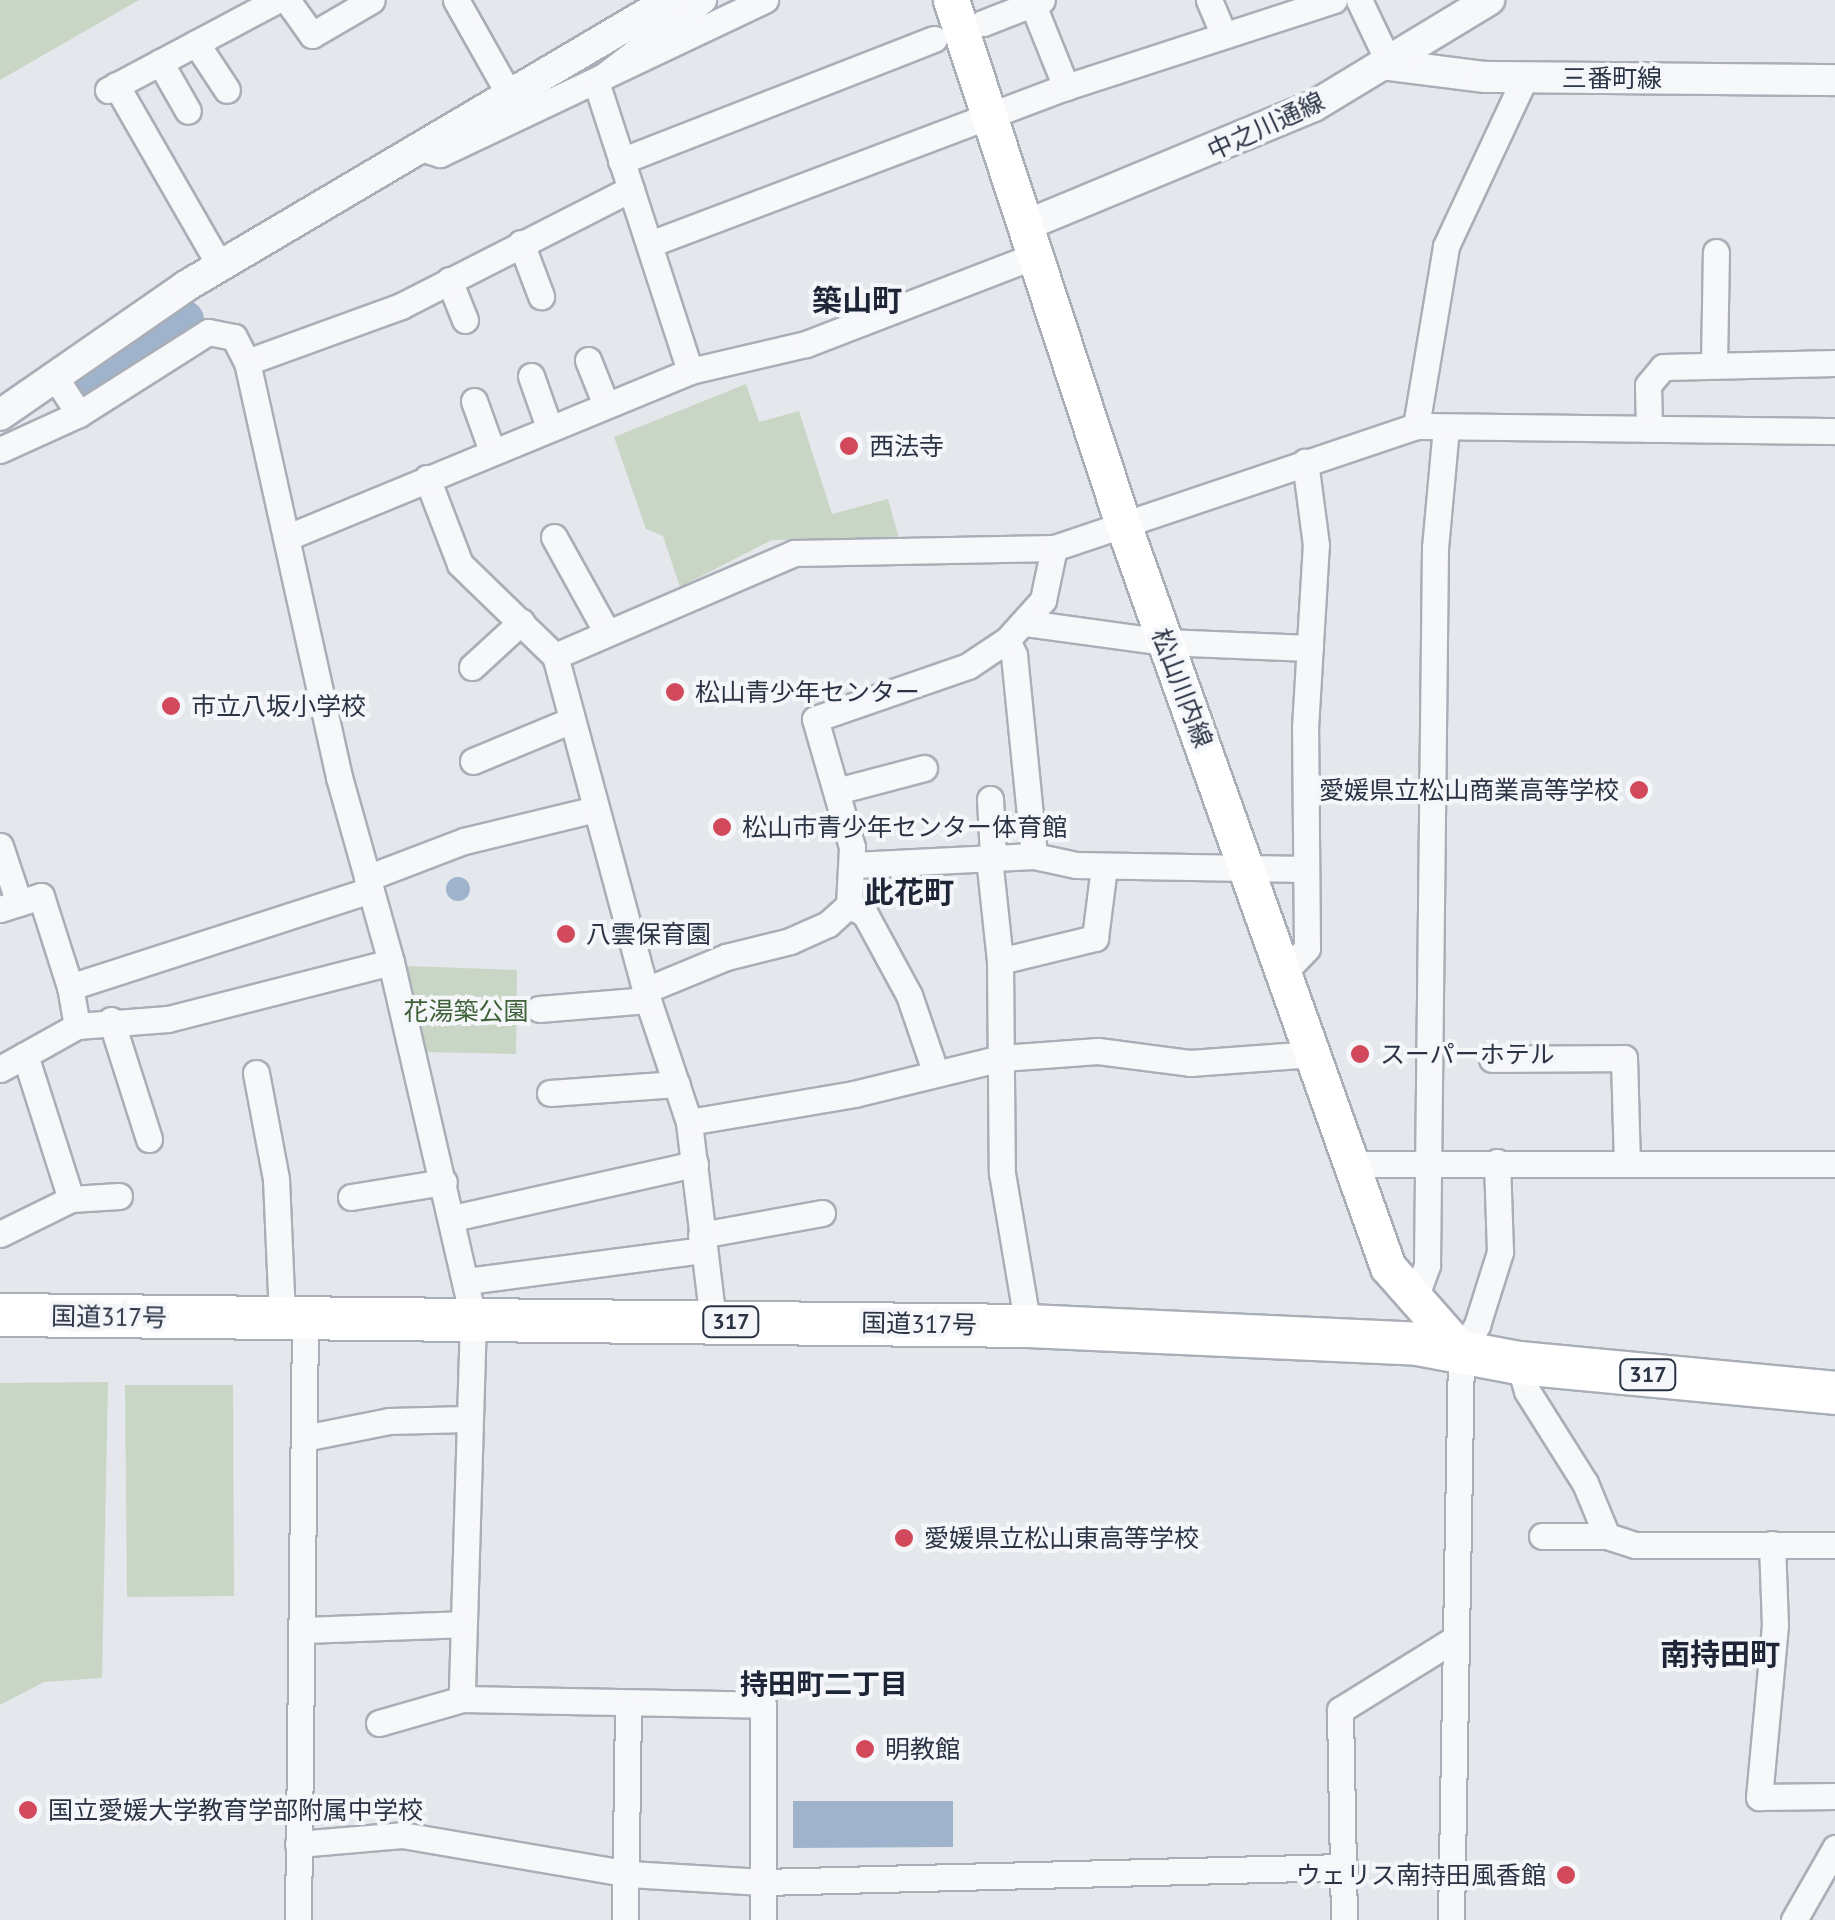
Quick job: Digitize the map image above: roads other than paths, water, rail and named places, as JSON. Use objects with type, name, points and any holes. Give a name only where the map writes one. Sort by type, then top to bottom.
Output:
[{"type":"highway","name":"国道317号","points":[[0,1316],[294,1319],[470,1299],[713,1322],[1028,1326],[1461,1350],[1520,1363],[1835,1393]]},
{"type":"main road","name":"松山川内線","points":[[951,0],[1034,239],[1122,521],[1250,869],[1388,1267],[1414,1302],[1461,1350]]},
{"type":"street","points":[[220,266],[112,87],[277,0]]},
{"type":"street","points":[[286,0],[312,35],[372,0]]},
{"type":"street","points":[[456,0],[509,94]]},
{"type":"street","points":[[2,409],[220,266],[670,0]]},
{"type":"street","points":[[596,82],[703,0]]},
{"type":"street","points":[[418,147],[440,154],[765,0]]},
{"type":"street","points":[[1210,0],[1223,34]]},
{"type":"street","points":[[650,244],[1066,87],[1334,0]]},
{"type":"street","points":[[1360,0],[1390,65]]},
{"type":"street","name":"中之川通線","points":[[1034,239],[1268,128],[1390,65],[1489,0]]},
{"type":"street","points":[[984,23],[1035,1],[1066,87]]},
{"type":"street","points":[[621,162],[934,39]]},
{"type":"street","points":[[196,42],[227,90]]},
{"type":"street","points":[[160,62],[188,110]]},
{"type":"street","name":"三番町線","points":[[1390,65],[1525,77],[1835,80]]},
{"type":"street","points":[[1416,426],[1446,246],[1525,77]]},
{"type":"street","points":[[596,82],[690,371]]},
{"type":"street","points":[[247,362],[401,306],[631,189]]},
{"type":"street","points":[[288,536],[690,371],[806,344],[1034,239]]},
{"type":"street","points":[[521,243],[541,296]]},
{"type":"street","points":[[1714,364],[1716,252]]},
{"type":"street","points":[[449,280],[466,320]]},
{"type":"street","points":[[0,450],[79,414],[208,332],[234,338],[247,362],[470,1299],[462,1699]]},
{"type":"street","points":[[588,360],[606,405]]},
{"type":"street","points":[[1649,429],[1648,385],[1662,367],[1835,363]]},
{"type":"street","points":[[55,376],[79,414]]},
{"type":"street","points":[[531,376],[549,427]]},
{"type":"street","points":[[474,401],[492,451]]},
{"type":"street","points":[[555,656],[606,630],[794,553],[1054,548],[1122,521],[1416,426],[1835,431]]},
{"type":"street","points":[[1414,1302],[1427,1264],[1435,548],[1446,428]]},
{"type":"street","points":[[1286,970],[1307,948],[1315,517],[1305,462]]},
{"type":"street","points":[[427,478],[460,564],[555,656],[647,995],[689,1122],[713,1322]]},
{"type":"street","points":[[554,537],[606,630]]},
{"type":"street","points":[[539,1009],[647,995],[726,957],[790,941],[828,924],[849,905],[854,865],[815,719],[968,666],[1016,632],[1044,600],[1054,548]]},
{"type":"street","points":[[472,667],[521,622]]},
{"type":"street","points":[[1016,632],[1310,648]]},
{"type":"street","points":[[1016,632],[1014,654],[1034,856]]},
{"type":"street","points":[[474,761],[572,720]]},
{"type":"street","points":[[837,791],[924,768]]},
{"type":"street","points":[[990,799],[1000,961],[1002,1173],[1028,1326]]},
{"type":"street","points":[[70,987],[369,884],[464,841],[595,810]]},
{"type":"street","points":[[0,846],[10,906],[41,896],[70,987],[77,1026]]},
{"type":"street","points":[[854,865],[1034,856],[1104,867],[1306,869]]},
{"type":"street","points":[[1000,961],[1095,938],[1104,867]]},
{"type":"street","points":[[849,905],[864,914],[908,995],[936,1074]]},
{"type":"street","points":[[0,1068],[77,1026],[168,1018],[391,962]]},
{"type":"street","points":[[111,1020],[148,1139]]},
{"type":"street","points":[[689,1122],[1002,1058],[1098,1052],[1190,1063],[1313,1054]]},
{"type":"street","points":[[25,1055],[70,1200]]},
{"type":"street","points":[[1492,1058],[1624,1058],[1627,1163]]},
{"type":"street","points":[[256,1073],[276,1179],[304,1438],[298,1920]]},
{"type":"street","points":[[550,1092],[677,1084]]},
{"type":"street","points":[[1451,1920],[1461,1350],[1477,1324],[1500,1252],[1497,1162]]},
{"type":"street","points":[[452,1218],[695,1164]]},
{"type":"street","points":[[1351,1164],[1835,1164]]},
{"type":"street","points":[[351,1198],[444,1182]]},
{"type":"street","points":[[0,1234],[70,1200],[118,1196]]},
{"type":"street","points":[[470,1299],[822,1213]]},
{"type":"street","points":[[1520,1363],[1527,1390],[1585,1483],[1607,1536]]},
{"type":"street","points":[[304,1438],[389,1422],[467,1419]]},
{"type":"street","points":[[1542,1536],[1607,1536],[1635,1545],[1835,1545]]},
{"type":"street","points":[[1772,1544],[1774,1624],[1759,1797],[1835,1796]]},
{"type":"street","points":[[302,1630],[462,1624]]},
{"type":"street","points":[[1344,1920],[1340,1710],[1453,1640]]},
{"type":"street","points":[[379,1723],[462,1699],[762,1705],[762,1920]]},
{"type":"street","points":[[625,1920],[629,1874],[628,1702]]},
{"type":"street","points":[[298,1844],[402,1834],[629,1874],[763,1882],[1345,1867]]},
{"type":"street","points":[[1794,1920],[1826,1878],[1835,1848]]},
{"type":"water","points":[[458,877],[470,889],[458,901],[446,889]]},
{"type":"water","points":[[793,1801],[953,1801],[953,1847],[793,1848]]},
{"type":"waterway","points":[[90,377],[184,320]]},
{"type":"place","name":"西法寺","points":[[849,446]]},
{"type":"place","name":"松山青少年センター","points":[[675,692]]},
{"type":"place","name":"市立八坂小学校","points":[[171,706]]},
{"type":"place","name":"愛媛県立松山商業高等学校","points":[[1639,790]]},
{"type":"place","name":"松山市青少年センター体育館","points":[[722,827]]},
{"type":"place","name":"八雲保育園","points":[[566,934]]},
{"type":"place","name":"スーパーホテル","points":[[1360,1054]]},
{"type":"place","name":"愛媛県立松山東高等学校","points":[[904,1538]]},
{"type":"place","name":"明教館","points":[[865,1749]]},
{"type":"place","name":"国立愛媛大学教育学部附属中学校","points":[[28,1810]]},
{"type":"place","name":"ウェリス南持田風香館","points":[[1566,1875]]},
{"type":"district","name":"築山町","points":[[857,300]]},
{"type":"district","name":"此花町","points":[[909,892]]},
{"type":"district","name":"南持田町","points":[[1720,1654]]},
{"type":"district","name":"持田町二丁目","points":[[824,1684]]},
{"type":"park label","name":"花湯築公園","points":[[466,1011]]}]
